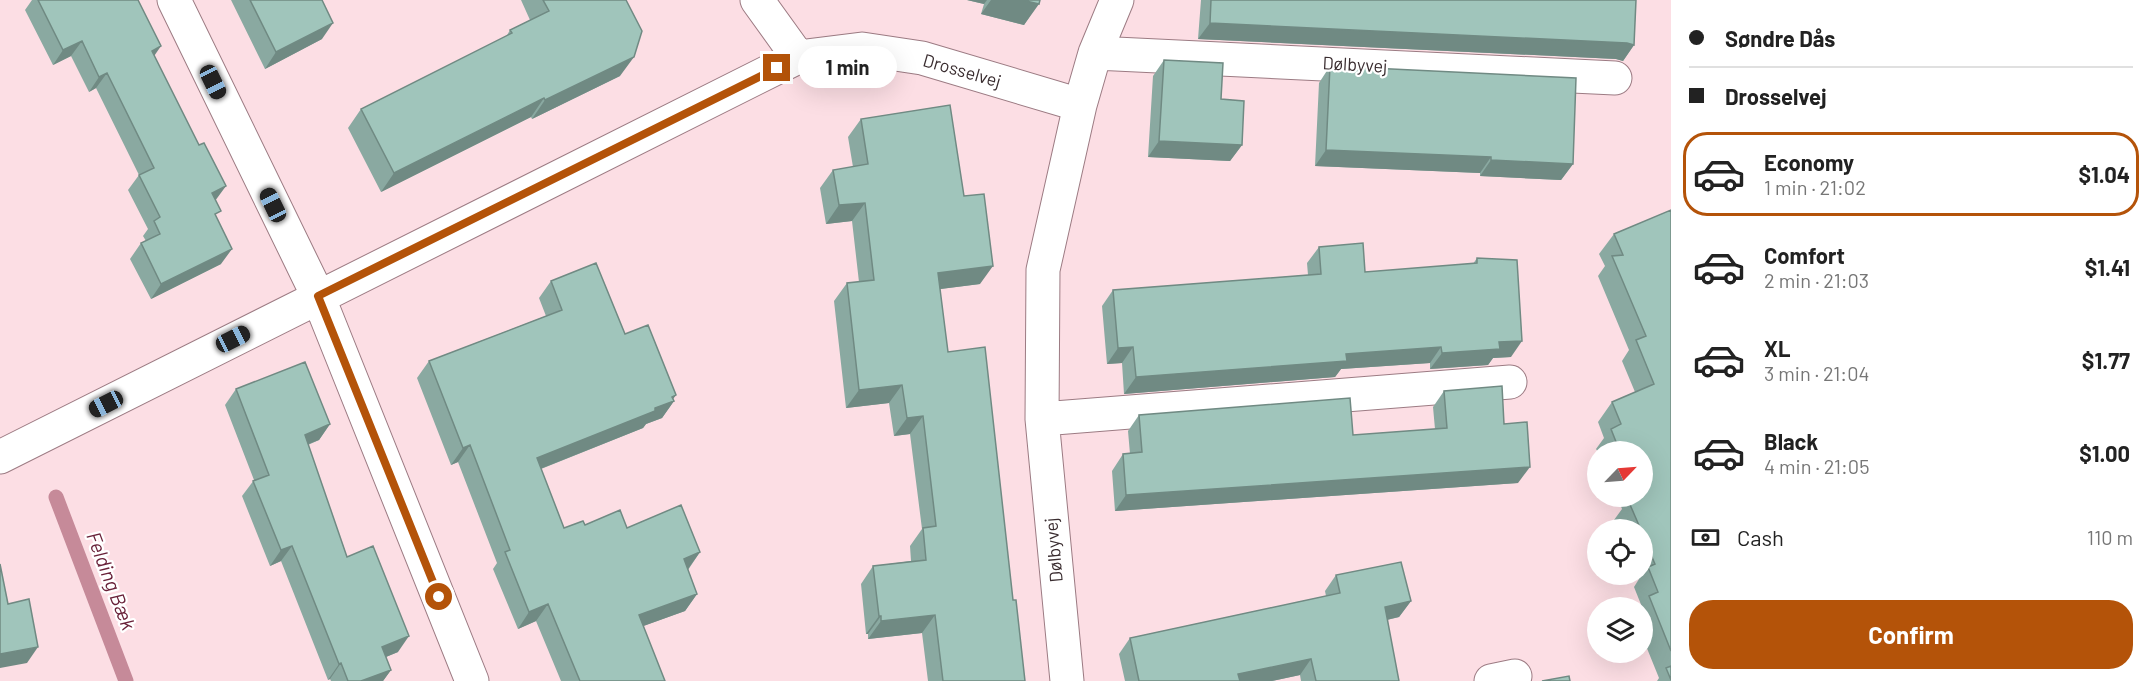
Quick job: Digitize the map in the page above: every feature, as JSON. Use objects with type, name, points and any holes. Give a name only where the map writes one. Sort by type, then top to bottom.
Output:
[{"type":"street","points":[[174,0],[318,296],[472,681]]},
{"type":"street","points":[[757,0],[798,57]]},
{"type":"street","name":"Dølbyvej","points":[[1066,681],[1042,419],[1043,270],[1080,105],[1095,52],[1117,0]]},
{"type":"street","name":"Drosselvej","points":[[0,457],[798,57],[862,49],[922,58],[1080,105]]},
{"type":"street","name":"Dølbyvej","points":[[1095,52],[1615,78]]},
{"type":"street","points":[[1042,419],[1510,382]]},
{"type":"building","points":[[38,0],[138,0],[161,46],[152,51],[199,145],[204,143],[226,186],[212,193],[221,211],[215,214],[232,249],[161,284],[141,243],[160,234],[154,221],[160,217],[139,175],[154,168],[107,73],[99,77],[82,41],[63,50]]},
{"type":"building","points":[[250,0],[322,0],[333,23],[276,52]]},
{"type":"building","points":[[543,0],[626,0],[642,31],[634,57],[545,100],[544,98],[394,173],[361,109],[512,33],[510,30],[549,11]]},
{"type":"building","points":[[1022,0],[1040,0],[1039,4]]},
{"type":"building","points":[[1211,0],[1636,0],[1634,45],[1210,23]]},
{"type":"building","points":[[1164,60],[1223,63],[1221,99],[1244,101],[1242,145],[1159,141]]},
{"type":"building","points":[[1330,66],[1576,78],[1573,164],[1491,160],[1491,157],[1326,150]]},
{"type":"building","points":[[950,105],[964,196],[984,194],[993,266],[938,273],[948,352],[985,347],[1013,600],[1016,600],[1025,681],[943,681],[935,615],[881,621],[881,616],[879,616],[873,566],[926,560],[923,528],[936,526],[923,416],[907,418],[902,385],[859,390],[847,283],[874,280],[865,203],[839,205],[833,170],[868,164],[861,119]]},
{"type":"building","points":[[1671,210],[1671,651],[1653,606],[1653,597],[1649,596],[1658,592],[1653,580],[1653,565],[1655,564],[1653,519],[1636,519],[1631,507],[1653,507],[1653,441],[1616,441],[1611,429],[1621,424],[1612,402],[1654,384],[1636,340],[1646,336],[1612,256],[1623,255],[1614,234]]},
{"type":"building","points":[[1363,243],[1365,272],[1477,263],[1477,258],[1517,260],[1522,341],[1499,342],[1500,349],[1442,353],[1441,347],[1346,354],[1347,361],[1136,377],[1133,347],[1118,348],[1113,290],[1321,274],[1319,247]]},
{"type":"building","points":[[596,263],[625,334],[648,325],[676,395],[672,397],[674,401],[655,408],[655,411],[537,458],[564,528],[583,521],[585,525],[620,510],[627,528],[681,505],[700,552],[684,559],[697,594],[639,615],[665,681],[580,681],[548,604],[529,612],[505,552],[510,550],[470,445],[463,448],[429,361],[562,310],[551,281]]},
{"type":"building","points":[[305,362],[330,424],[305,435],[347,557],[373,546],[409,636],[382,647],[391,670],[361,681],[348,681],[341,663],[339,664],[292,546],[281,550],[253,481],[269,475],[236,389]]},
{"type":"building","points":[[1502,386],[1504,424],[1527,422],[1530,467],[1126,495],[1123,454],[1142,452],[1139,415],[1350,398],[1353,435],[1447,428],[1444,391]]},
{"type":"building","points":[[1401,562],[1411,601],[1385,607],[1399,681],[1316,681],[1311,659],[1238,674],[1240,681],[1139,681],[1130,638],[1340,593],[1336,575]]},
{"type":"building","points":[[0,564],[8,604],[29,599],[38,647],[0,654]]},
{"type":"building","points":[[1671,666],[1671,680],[1666,668]]},
{"type":"building","points":[[1569,676],[1570,681],[1542,681]]},
{"type":"waterway","name":"Felding Bæk","points":[[56,497],[126,681]]},
{"type":"route","points":[[439,597],[318,296],[777,68]]}]
